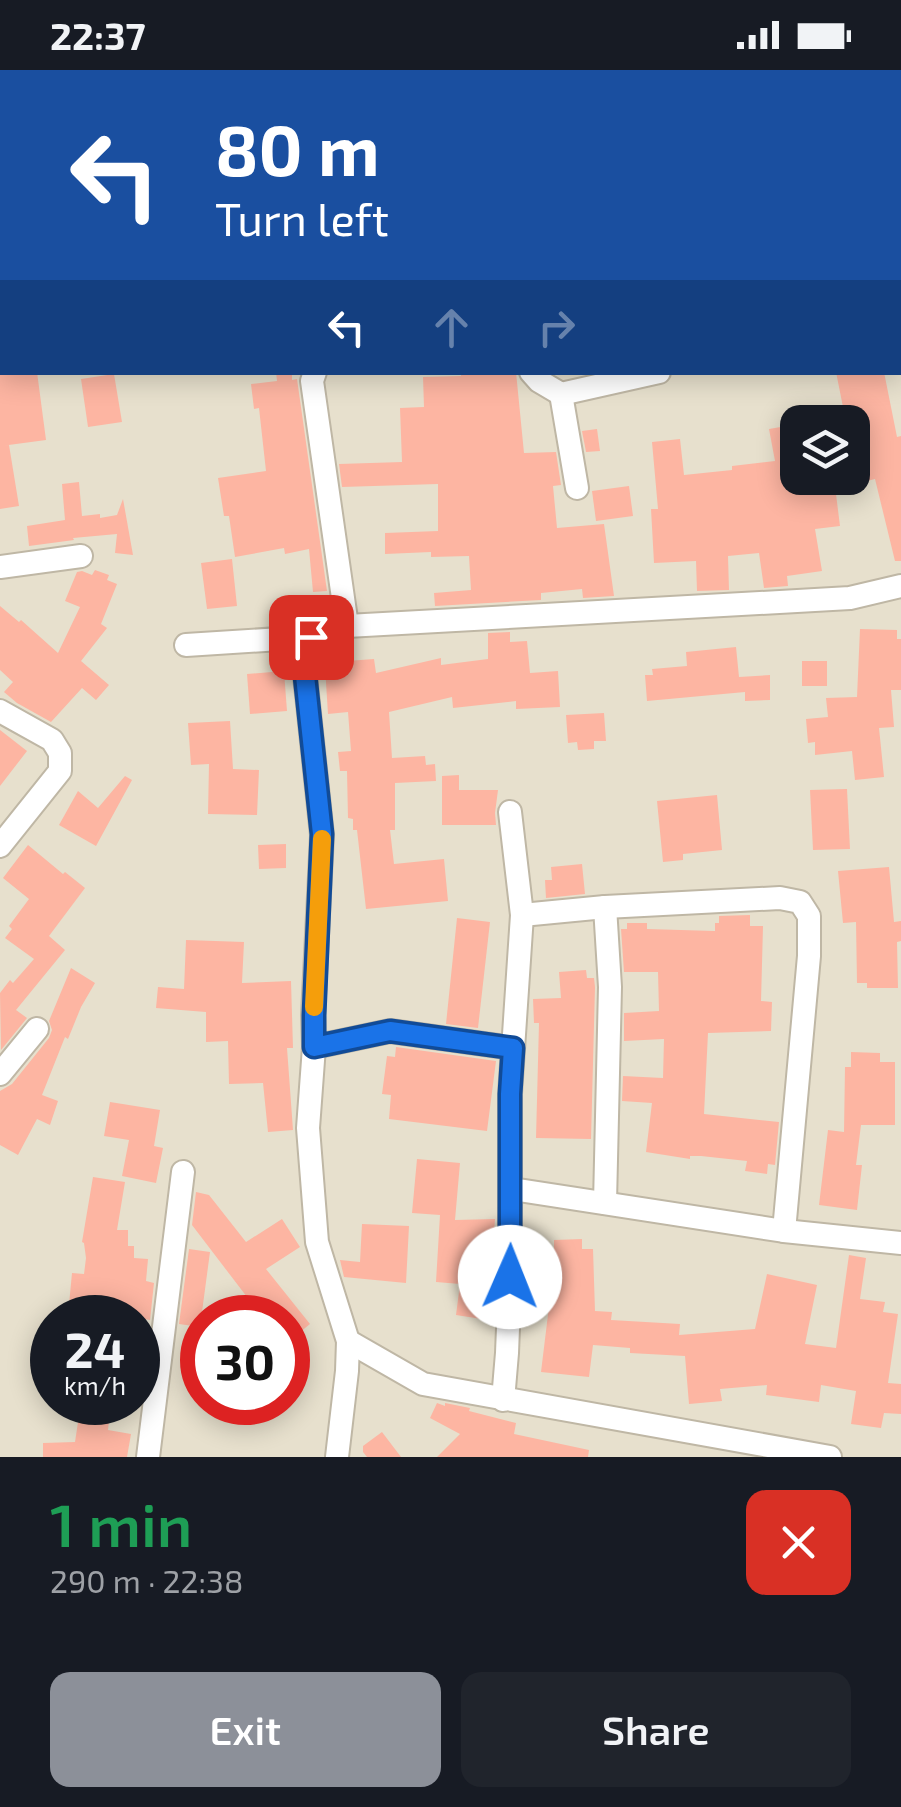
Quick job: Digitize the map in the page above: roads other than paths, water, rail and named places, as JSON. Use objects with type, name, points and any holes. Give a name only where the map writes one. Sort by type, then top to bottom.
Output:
[{"type":"street","points":[[314,375],[347,626]]},
{"type":"street","points":[[534,375],[561,394],[646,375]]},
{"type":"street","points":[[561,394],[577,488]]},
{"type":"street","points":[[0,568],[81,556]]},
{"type":"street","points":[[186,645],[311,637],[347,626],[850,598],[901,586]]},
{"type":"street","points":[[311,637],[303,657],[322,834],[308,1128],[317,1242],[348,1341],[337,1457]]},
{"type":"street","points":[[0,711],[52,740],[60,753],[60,771],[0,846]]},
{"type":"street","points":[[503,1400],[512,1189],[510,1094],[522,914],[510,812]]},
{"type":"street","points":[[522,914],[780,898],[800,902],[809,916],[809,956],[784,1230]]},
{"type":"street","points":[[604,1203],[610,986],[605,907]]},
{"type":"street","points":[[0,1074],[37,1029]]},
{"type":"street","points":[[314,1047],[390,1031],[513,1048]]},
{"type":"street","points":[[148,1457],[184,1172]]},
{"type":"street","points":[[512,1189],[784,1230],[901,1243]]},
{"type":"street","points":[[348,1341],[423,1384],[830,1457]]}]
